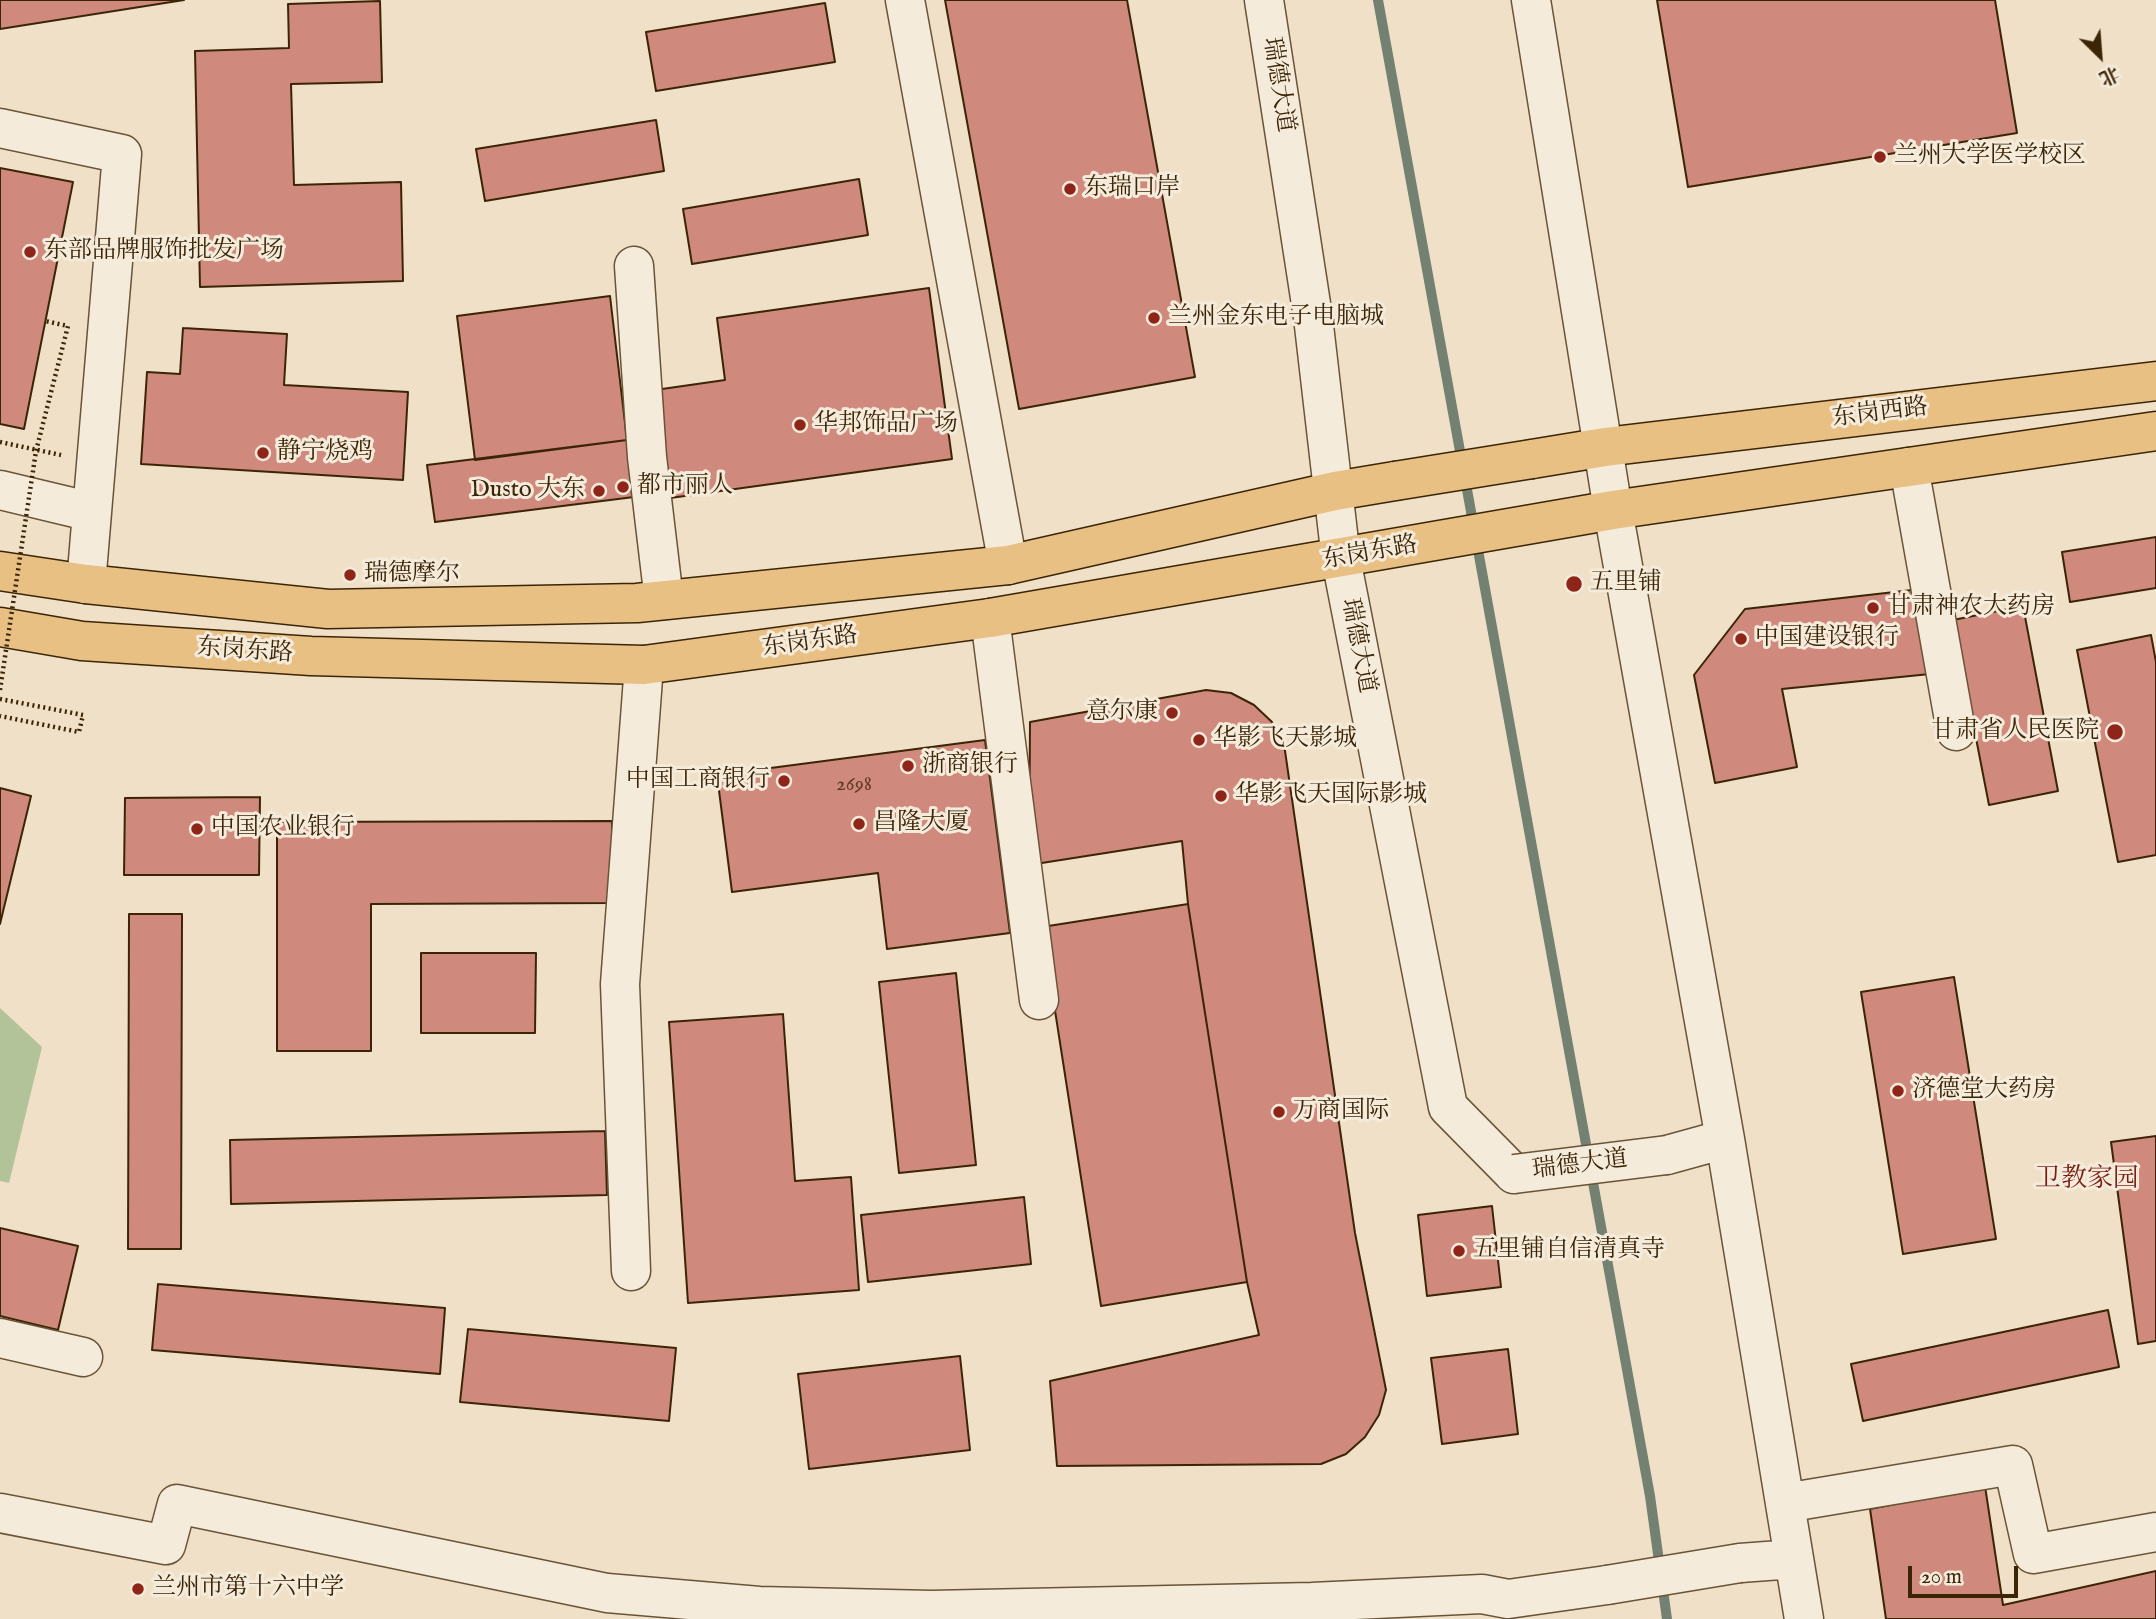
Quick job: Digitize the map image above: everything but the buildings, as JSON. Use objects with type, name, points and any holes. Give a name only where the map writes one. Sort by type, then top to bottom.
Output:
[{"type":"main road","name":"东岗西路","points":[[1605,447],[2156,381]]},
{"type":"main road","points":[[1613,510],[2156,431]]},
{"type":"main road","name":"东岗东路","points":[[0,571],[86,584],[328,609],[664,600],[1007,565],[1335,491],[1605,447]]},
{"type":"main road","name":"东岗东路","points":[[0,627],[82,641],[311,656],[644,665],[990,618],[1613,510]]},
{"type":"street","points":[[905,0],[1007,565]]},
{"type":"street","name":"瑞德大道","points":[[1264,0],[1313,317],[1341,559],[1448,1107],[1514,1174],[1667,1155],[1726,1139]]},
{"type":"street","points":[[1531,0],[1605,447],[1613,510],[1726,1139],[1804,1619]]},
{"type":"street","points":[[0,128],[122,154],[86,584]]},
{"type":"street","points":[[634,267],[646,457],[664,600]]},
{"type":"street","points":[[1909,467],[1956,731]]},
{"type":"street","points":[[0,490],[92,512]]},
{"type":"street","points":[[990,618],[1039,1000]]},
{"type":"street","points":[[631,1271],[620,984],[644,665]]},
{"type":"street","points":[[0,1339],[83,1357]]},
{"type":"street","points":[[1785,1503],[2013,1465],[2033,1554],[2156,1532]]},
{"type":"street","points":[[0,1513],[166,1545],[177,1504],[607,1593],[758,1612],[1312,1602],[1482,1594],[1510,1609],[1607,1584],[1740,1563],[1794,1559]]},
{"type":"path","points":[[0,690],[36,451],[68,326],[45,321]]},
{"type":"path","points":[[0,442],[96,462]]},
{"type":"path","points":[[0,699],[83,715],[79,732],[0,716]]},
{"type":"green space","points":[[0,1008],[42,1047],[9,1183],[0,1181]]},
{"type":"waterway","points":[[1378,0],[1650,1496],[1667,1619]]},
{"type":"place","name":"兰州大学医学校区","points":[[1880,157]]},
{"type":"place","name":"东瑞口岸","points":[[1070,189]]},
{"type":"place","name":"东部品牌服饰批发广场","points":[[30,252]]},
{"type":"place","name":"兰州金东电子电脑城","points":[[1154,318]]},
{"type":"place","name":"华邦饰品广场","points":[[800,425]]},
{"type":"place","name":"静宁烧鸡","points":[[263,453]]},
{"type":"place","name":"都市丽人","points":[[623,487]]},
{"type":"place","name":"Dusto 大东","points":[[599,491]]},
{"type":"place","name":"瑞德摩尔","points":[[350,575]]},
{"type":"place","name":"五里铺","points":[[1574,584]]},
{"type":"place","name":"甘肃神农大药房","points":[[1873,608]]},
{"type":"place","name":"中国建设银行","points":[[1741,639]]},
{"type":"place","name":"意尔康","points":[[1172,713]]},
{"type":"place","name":"甘肃省人民医院","points":[[2115,732]]},
{"type":"place","name":"华影飞天影城","points":[[1199,740]]},
{"type":"place","name":"浙商银行","points":[[908,766]]},
{"type":"place","name":"中国工商银行","points":[[784,781]]},
{"type":"place","name":"华影飞天国际影城","points":[[1221,796]]},
{"type":"place","name":"昌隆大厦","points":[[859,824]]},
{"type":"place","name":"中国农业银行","points":[[197,829]]},
{"type":"place","name":"济德堂大药房","points":[[1898,1091]]},
{"type":"place","name":"万商国际","points":[[1279,1112]]},
{"type":"place","name":"五里铺自信清真寺","points":[[1459,1251]]},
{"type":"place","name":"兰州市第十六中学","points":[[138,1589]]},
{"type":"district","name":"卫教家园","points":[[2087,1181]]}]
